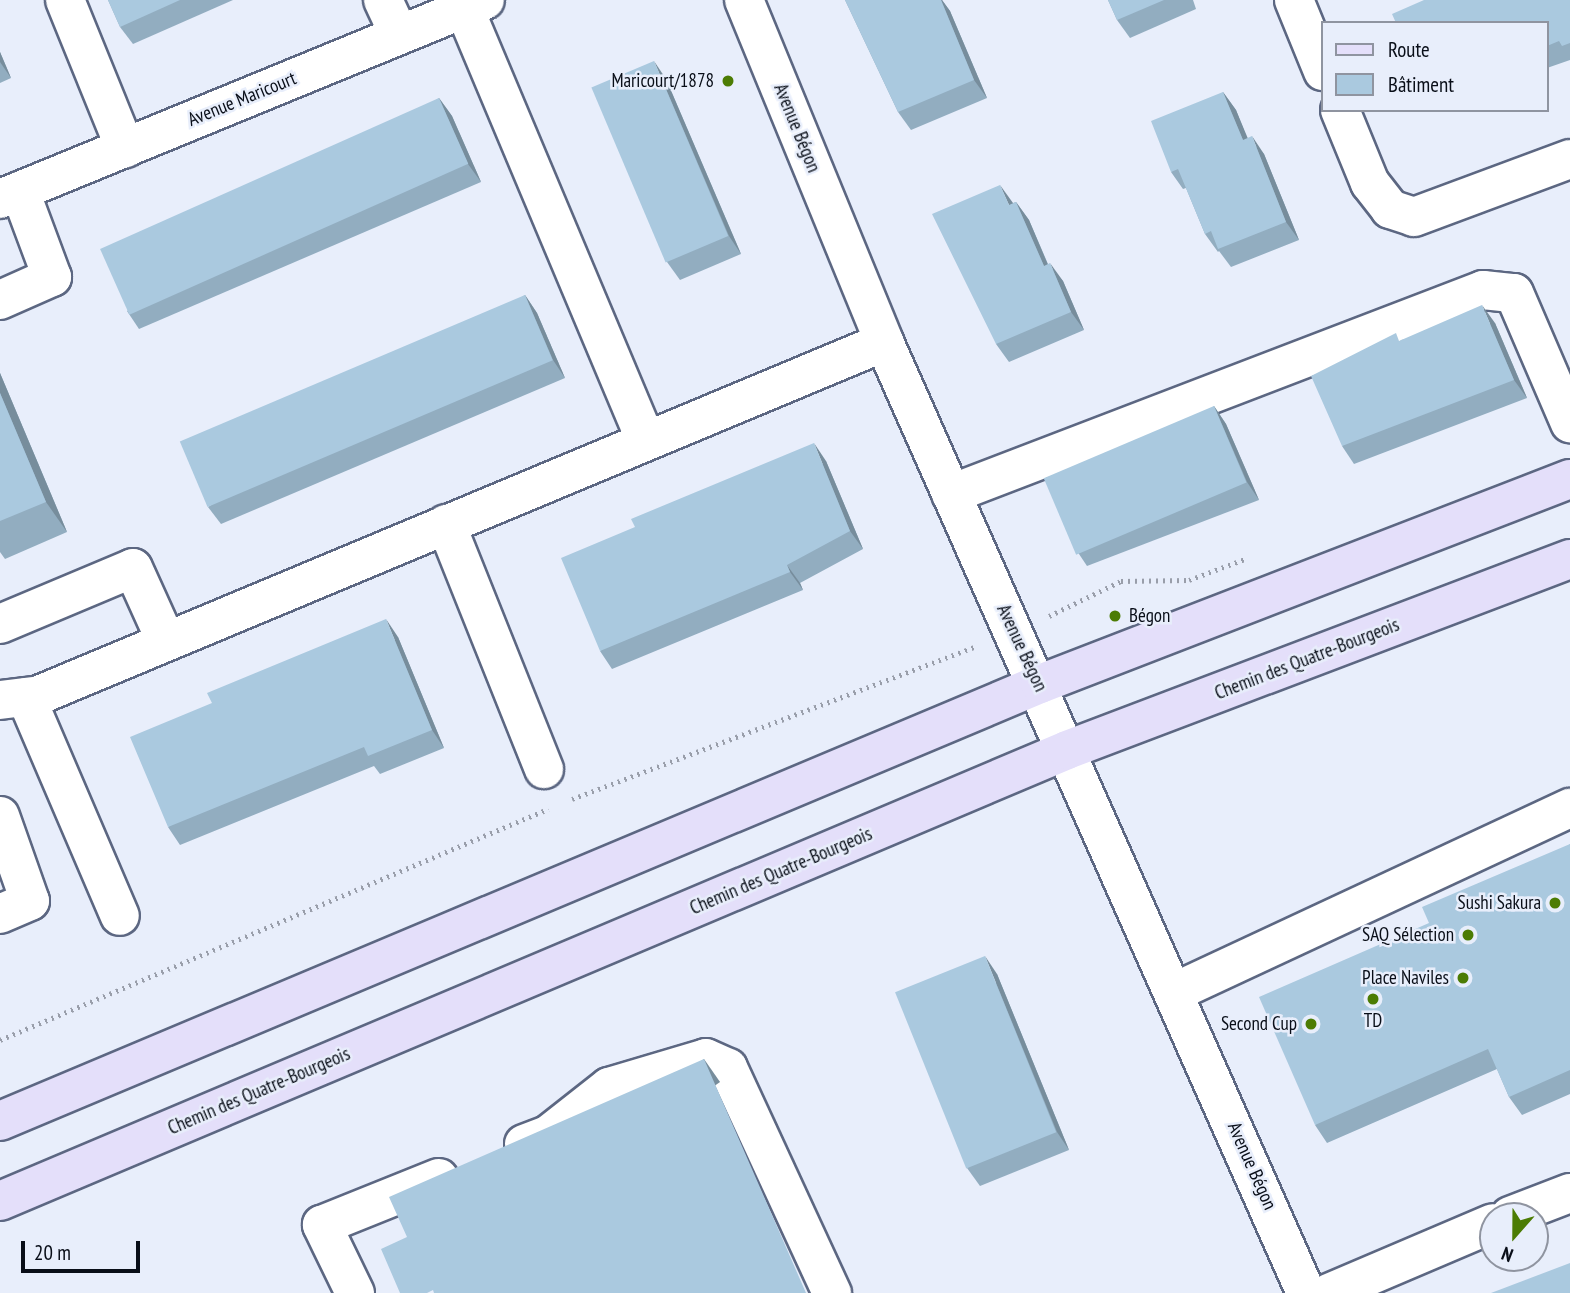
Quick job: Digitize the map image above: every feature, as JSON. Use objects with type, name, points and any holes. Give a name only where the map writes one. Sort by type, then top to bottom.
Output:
[{"type":"main road","points":[[0,1121],[1040,684],[1570,479]]},
{"type":"main road","name":"Chemin des Quatre-Bourgeois","points":[[0,1200],[1067,750],[1570,559]]},
{"type":"street","points":[[65,0],[125,148]]},
{"type":"street","points":[[383,0],[399,35]]},
{"type":"street","name":"Avenue Bégon","points":[[744,0],[884,342],[951,494],[1040,684],[1306,1293]]},
{"type":"street","points":[[1294,0],[1322,69]]},
{"type":"street","points":[[474,4],[646,440]]},
{"type":"street","name":"Avenue Maricourt","points":[[10,195],[474,4]]},
{"type":"street","points":[[1341,112],[1370,183],[1391,209],[1414,217],[1570,159]]},
{"type":"street","points":[[0,300],[52,277],[10,195]]},
{"type":"street","points":[[951,494],[1483,290],[1514,293],[1570,423]]},
{"type":"street","points":[[120,916],[13,699],[166,641],[884,342]]},
{"type":"street","points":[[446,524],[544,769]]},
{"type":"street","points":[[0,624],[133,568],[166,641]]},
{"type":"street","points":[[1175,992],[1570,808]]},
{"type":"street","points":[[0,816],[30,901],[0,914]]},
{"type":"street","points":[[350,1291],[322,1224],[548,1135],[609,1087],[706,1058],[728,1068],[832,1293]]},
{"type":"street","points":[[1547,1202],[1570,1193]]},
{"type":"street","points":[[1329,1293],[1479,1229]]},
{"type":"path","points":[[0,1041],[612,782],[1015,632],[1121,580],[1189,580],[1253,555]]},
{"type":"building","points":[[108,0],[180,0],[120,27]]},
{"type":"building","points":[[845,0],[941,0],[974,80],[898,112]]},
{"type":"building","points":[[1108,0],[1164,0],[1117,20]]},
{"type":"building","points":[[1424,0],[1570,0],[1570,43],[1562,46],[1559,41],[1549,45],[1549,21],[1395,21],[1392,14]]},
{"type":"building","points":[[654,61],[728,236],[666,262],[591,88]]},
{"type":"building","points":[[1223,92],[1243,140],[1252,136],[1286,222],[1218,249],[1211,231],[1205,234],[1178,169],[1171,172],[1151,121]]},
{"type":"building","points":[[439,98],[468,164],[129,315],[100,249]]},
{"type":"building","points":[[1000,185],[1009,205],[1016,202],[1044,266],[1050,263],[1071,312],[996,344],[932,214]]},
{"type":"building","points":[[525,295],[553,360],[208,507],[180,442]]},
{"type":"building","points":[[1482,305],[1514,380],[1342,446],[1311,376],[1396,333],[1399,341]]},
{"type":"building","points":[[0,393],[46,502],[0,521]]},
{"type":"building","points":[[1214,406],[1246,482],[1076,555],[1044,478]]},
{"type":"building","points":[[814,443],[850,531],[787,565],[790,572],[600,651],[561,558],[635,527],[631,519]]},
{"type":"building","points":[[386,619],[432,730],[368,756],[364,747],[168,827],[130,737],[212,703],[207,693]]},
{"type":"building","name":"Place Naviles","points":[[1570,844],[1570,1070],[1509,1097],[1488,1049],[1315,1125],[1259,997],[1429,923],[1422,907]]},
{"type":"building","points":[[985,956],[1056,1132],[966,1169],[895,992]]},
{"type":"building","points":[[704,1059],[806,1293],[434,1293],[433,1290],[427,1293],[400,1293],[381,1249],[407,1237],[389,1197]]},
{"type":"building","points":[[1570,1263],[1570,1293],[1491,1293],[1549,1272]]},
{"type":"place","name":"Maricourt/1878","points":[[728,81]]},
{"type":"place","name":"Bégon","points":[[1115,616]]},
{"type":"place","name":"Sushi Sakura","points":[[1555,903]]},
{"type":"place","name":"SAQ Sélection","points":[[1468,935]]},
{"type":"place","name":"Place Naviles","points":[[1463,978]]},
{"type":"place","name":"TD","points":[[1373,999]]},
{"type":"place","name":"Second Cup","points":[[1311,1024]]}]
